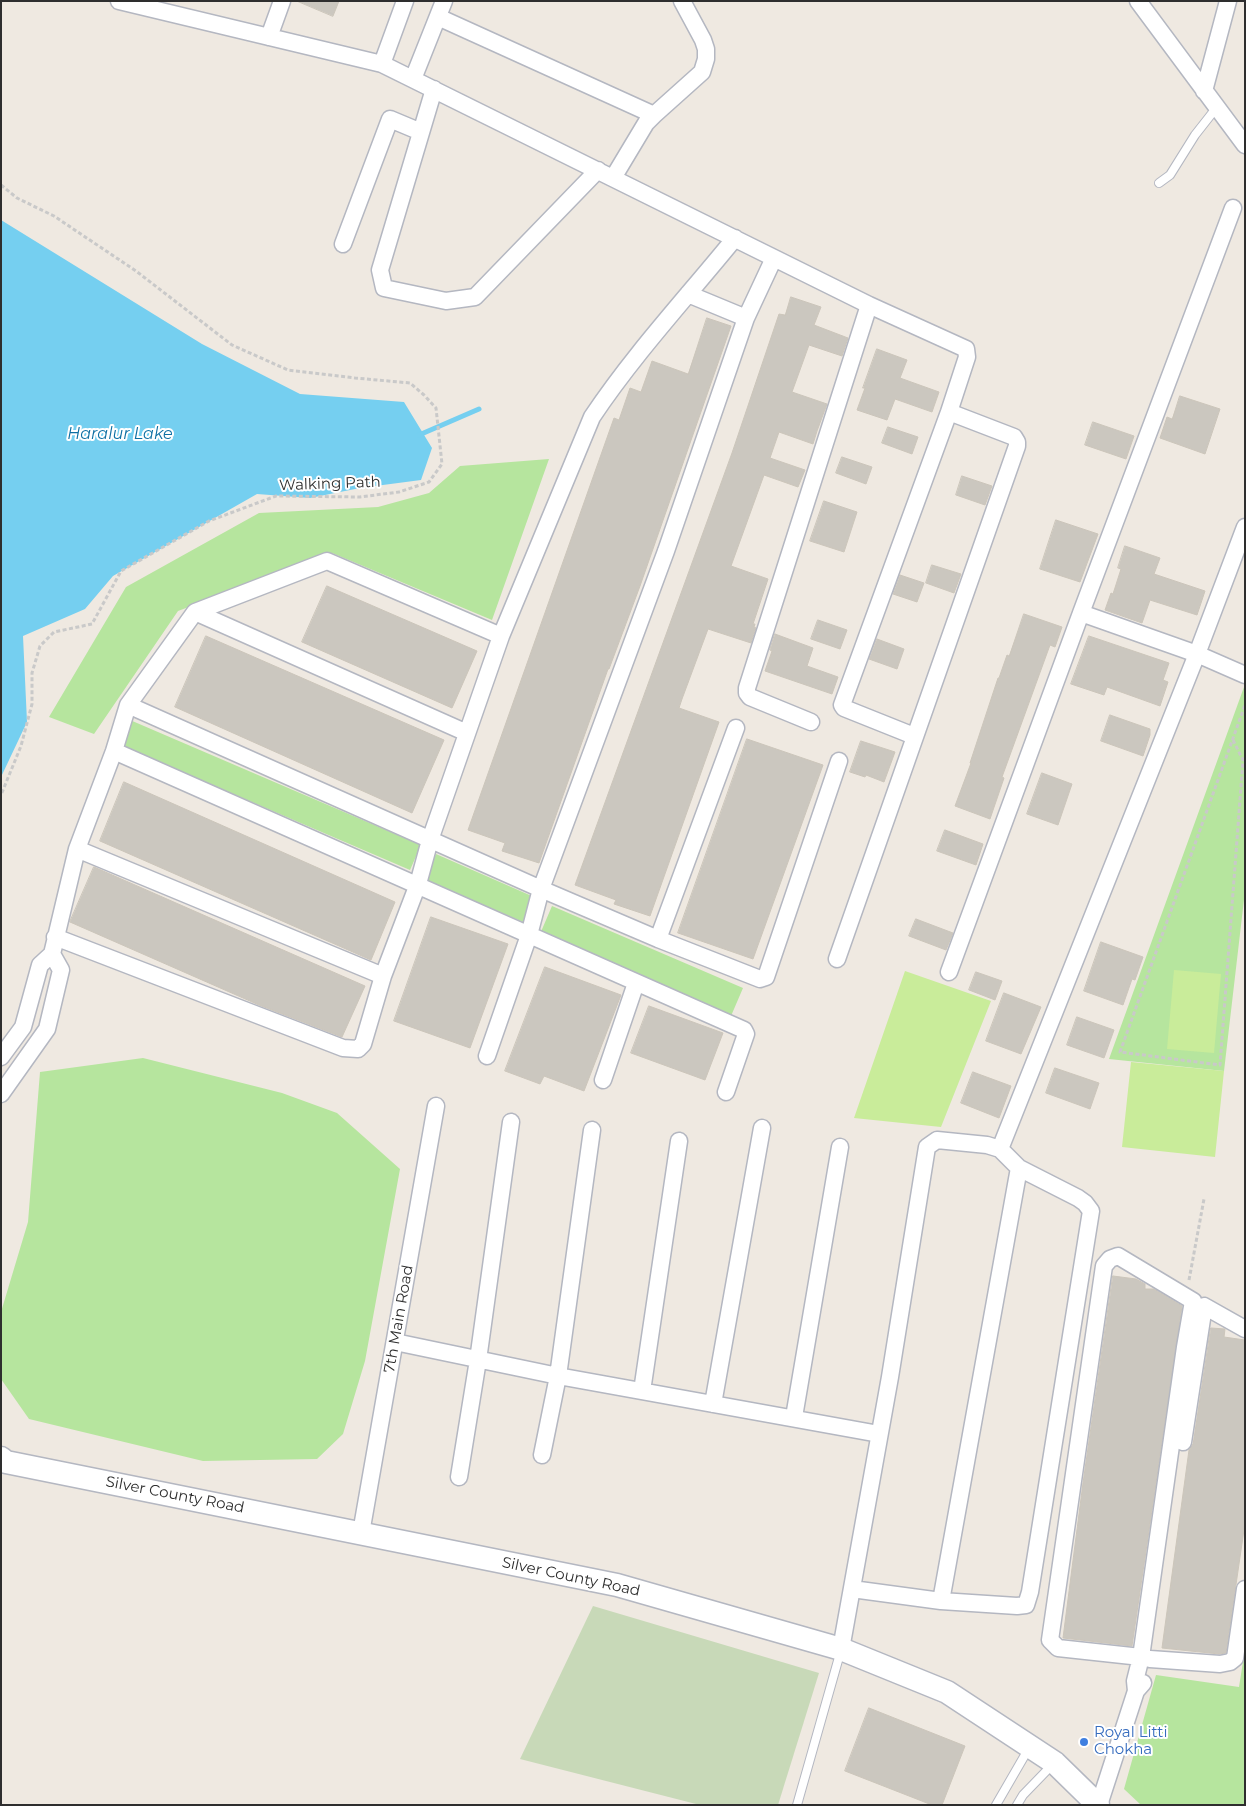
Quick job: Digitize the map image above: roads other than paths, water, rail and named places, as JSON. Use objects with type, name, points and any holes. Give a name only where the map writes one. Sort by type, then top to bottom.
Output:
[{"type":"street","points":[[119,1],[176,8],[269,37],[382,64],[774,258],[966,349],[967,357],[948,412],[842,705],[844,708],[914,736]]},
{"type":"street","points":[[269,37],[282,1]]},
{"type":"street","points":[[382,64],[405,1]]},
{"type":"street","points":[[413,79],[444,1]]},
{"type":"street","points":[[613,178],[633,144],[654,115],[702,72],[706,59],[703,40],[682,1]]},
{"type":"street","points":[[1138,1],[1245,145]]},
{"type":"street","points":[[1204,91],[1228,1]]},
{"type":"street","points":[[438,17],[654,115]]},
{"type":"street","points":[[434,89],[380,270],[384,288],[446,301],[475,297],[598,170]]},
{"type":"street","points":[[343,244],[390,119],[421,132]]},
{"type":"street","points":[[950,972],[1081,613],[1234,208]]},
{"type":"street","points":[[55,937],[343,1048],[358,1049],[363,1044],[383,976],[418,884],[430,840],[501,636],[592,417],[688,294],[736,238]]},
{"type":"street","points":[[487,1056],[529,935],[541,889],[666,552],[746,318],[774,258]]},
{"type":"street","points":[[688,294],[746,318]]},
{"type":"street","points":[[811,722],[750,697],[747,693],[747,688],[869,304]]},
{"type":"street","points":[[837,959],[1017,446],[1014,437],[948,412]]},
{"type":"street","points":[[1000,1150],[1197,654],[1245,527]]},
{"type":"street","points":[[1,1057],[22,1027],[40,965],[52,954],[77,849],[114,751],[128,705],[195,612],[327,561],[501,636]]},
{"type":"street","points":[[195,612],[467,733]]},
{"type":"street","points":[[1081,613],[1197,654],[1245,675]]},
{"type":"street","points":[[128,705],[541,889],[757,979],[764,979],[766,977],[839,761]]},
{"type":"street","points":[[658,939],[736,728]]},
{"type":"street","points":[[114,751],[745,1030],[746,1034],[726,1092]]},
{"type":"street","points":[[77,849],[383,976]]},
{"type":"street","points":[[1,1094],[47,1029],[61,970],[52,954]]},
{"type":"street","points":[[603,1080],[636,983]]},
{"type":"street","name":"7th Main Road","points":[[361,1533],[436,1106]]},
{"type":"street","points":[[459,1477],[478,1360],[511,1122]]},
{"type":"street","points":[[712,1404],[762,1128]]},
{"type":"street","points":[[542,1455],[558,1376],[592,1130]]},
{"type":"street","points":[[642,1392],[679,1140]]},
{"type":"street","points":[[841,1649],[880,1434],[927,1147],[937,1140],[987,1145],[1000,1150],[1018,1168],[1078,1198],[1091,1211],[1030,1592],[1026,1605],[1017,1606],[941,1601],[852,1589]]},
{"type":"street","points":[[794,1417],[840,1148]]},
{"type":"street","points":[[941,1601],[1018,1168]]},
{"type":"street","points":[[1098,1805],[1136,1692],[1143,1684],[1145,1658],[1185,1347],[1193,1301],[1186,1295],[1118,1256],[1110,1259],[1104,1266],[1050,1640],[1058,1648],[1145,1658],[1220,1664],[1230,1662],[1235,1658],[1245,1589]]},
{"type":"street","points":[[1145,1658],[1204,1306],[1245,1329]]},
{"type":"street","points":[[395,1342],[642,1392],[794,1417],[880,1434]]},
{"type":"street","name":"Silver County Road","points":[[1,1458],[6,1462],[617,1586],[841,1649],[947,1692],[1055,1763],[1098,1805]]},
{"type":"lane","points":[[1159,183],[1173,171],[1195,135],[1217,107]]},
{"type":"lane","points":[[796,1805],[841,1649]]},
{"type":"lane","points":[[996,1805],[1030,1746]]},
{"type":"lane","points":[[1016,1805],[1023,1795],[1055,1763]]},
{"type":"water","name":"Haralur Lake","points":[[1,220],[202,344],[300,394],[404,402],[432,448],[421,480],[360,488],[310,498],[257,494],[113,576],[85,609],[23,636],[27,722],[1,777]]},
{"type":"waterway","points":[[419,435],[479,409]]},
{"type":"place","name":"Royal Litti Chokha","points":[[1084,1742]]}]
